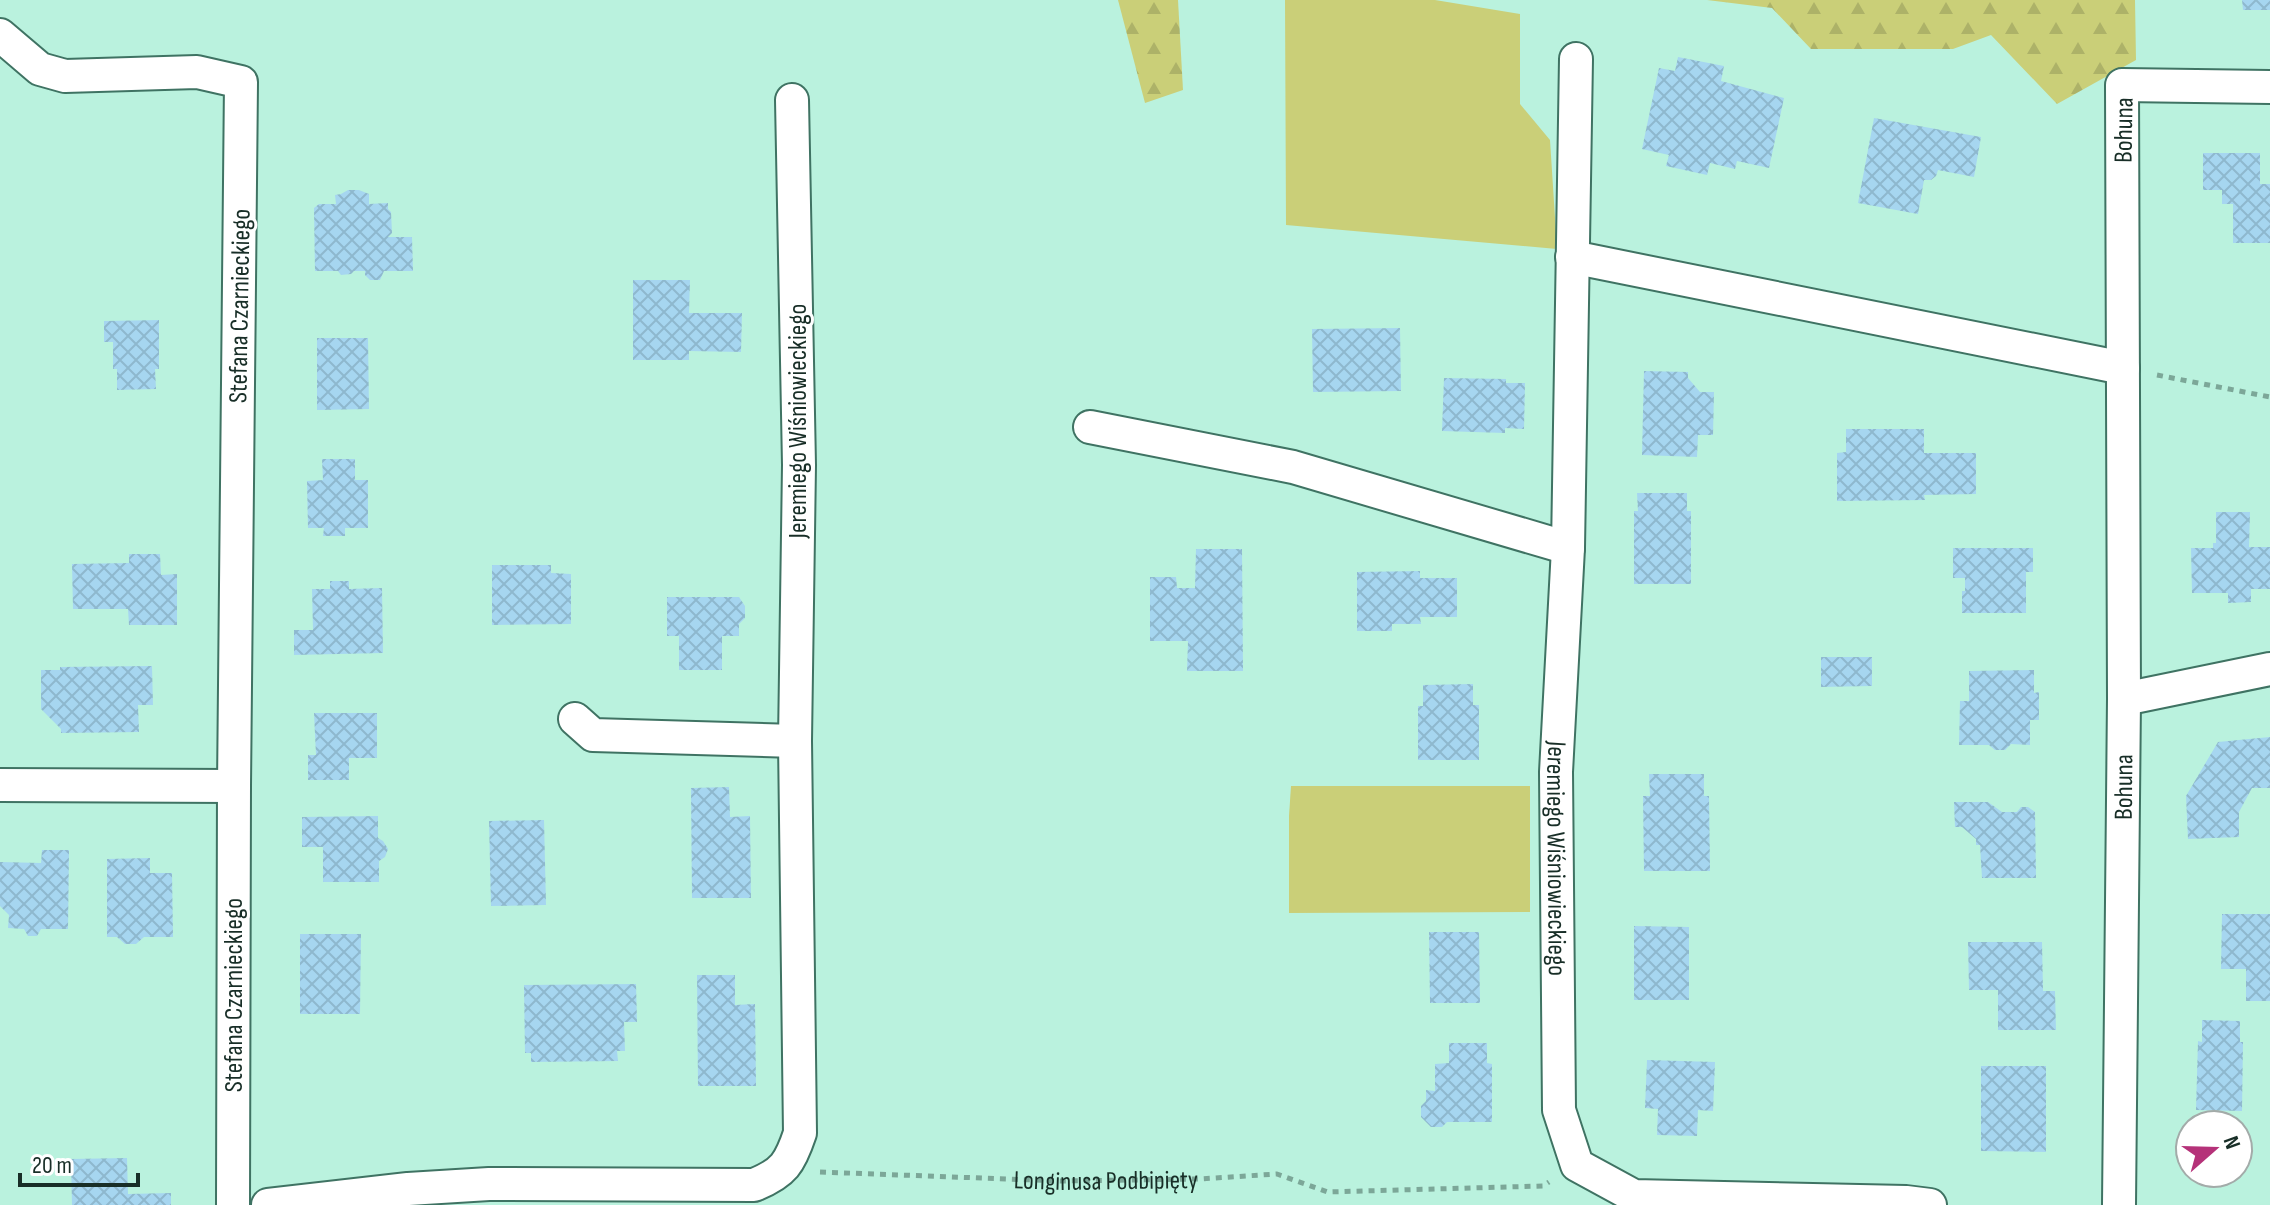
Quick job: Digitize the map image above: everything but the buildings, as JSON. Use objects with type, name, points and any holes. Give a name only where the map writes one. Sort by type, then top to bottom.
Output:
[{"type":"street","name":"Stefana Czarnieckiego","points":[[0,35],[40,69],[65,76],[197,72],[241,82],[233,1205]]},
{"type":"street","name":"Jeremiego Wiśniowieckiego","points":[[1576,59],[1568,548],[1556,772],[1559,1110],[1577,1165]]},
{"type":"street","name":"Bohuna","points":[[2119,1205],[2124,699],[2122,85],[2270,87]]},
{"type":"street","name":"Jeremiego Wiśniowieckiego","points":[[779,1171],[792,1158],[800,1133],[795,741],[799,465],[792,100]]},
{"type":"street","points":[[1572,257],[2123,368]]},
{"type":"street","points":[[1090,427],[1293,467],[1568,548]]},
{"type":"street","points":[[2124,699],[2270,669]]},
{"type":"street","points":[[575,719],[593,735],[795,741]]},
{"type":"street","points":[[0,785],[234,786]]},
{"type":"street","points":[[1577,1165],[1634,1196],[1930,1205]]},
{"type":"street","points":[[268,1205],[408,1189],[489,1184],[754,1185],[773,1178],[779,1171]]},
{"type":"path","points":[[2123,368],[2270,397]]},
{"type":"path","name":"Longinusa Podbipięty","points":[[779,1171],[1060,1181],[1199,1179],[1277,1174],[1328,1192],[1543,1186],[1577,1165]]},
{"type":"green space","points":[[1118,0],[1178,0],[1183,90],[1145,103]]},
{"type":"green space","points":[[1285,0],[1435,0],[1520,14],[1520,104],[1550,140],[1557,249],[1286,225]]},
{"type":"green space","points":[[1707,0],[2135,0],[2136,60],[2057,104],[1991,35],[1953,49],[1811,49],[1772,8]]},
{"type":"green space","points":[[1291,786],[1530,786],[1530,912],[1289,913]]}]
